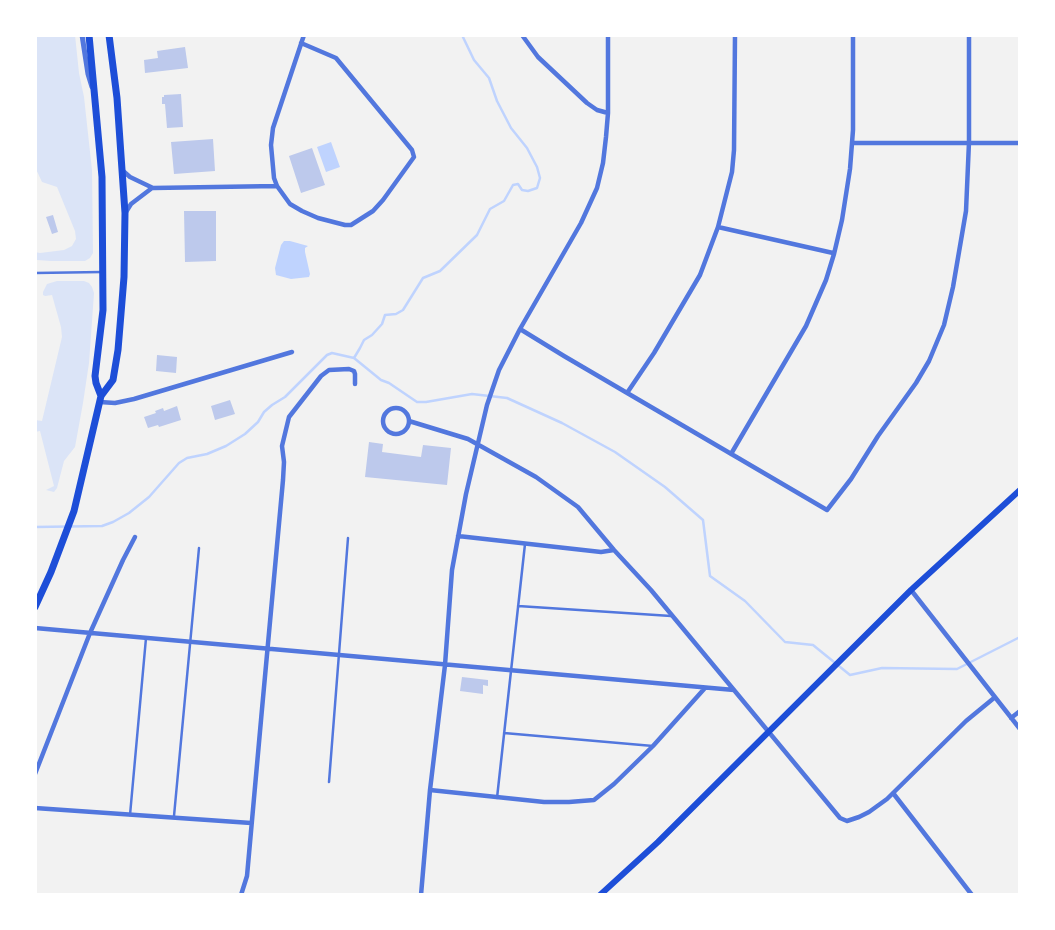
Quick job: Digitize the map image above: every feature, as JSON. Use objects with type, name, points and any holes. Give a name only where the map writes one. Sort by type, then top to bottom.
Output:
[{"type":"main road","points":[[89,35],[102,177],[103,310],[95,376],[101,399]]},
{"type":"main road","points":[[35,607],[74,511],[101,399],[113,380],[118,350],[124,277],[125,213],[117,98],[109,35]]},
{"type":"main road","points":[[600,895],[658,842],[911,590],[1020,490]]},
{"type":"street","points":[[82,35],[94,95]]},
{"type":"street","points":[[302,43],[337,58],[412,150],[414,157],[373,211],[351,225],[331,221],[290,204],[274,178],[271,145],[273,128],[304,35]]},
{"type":"street","points":[[522,35],[538,57],[587,103],[608,113]]},
{"type":"street","points":[[421,895],[452,570],[466,494],[489,398],[499,370],[592,200],[603,163],[608,113],[608,35]]},
{"type":"street","points":[[626,393],[654,353],[700,275],[718,228],[732,172],[734,150],[735,35]]},
{"type":"street","points":[[731,454],[806,326],[834,254],[846,199],[852,143],[853,35]]},
{"type":"street","points":[[520,329],[827,510],[916,383],[940,337],[965,223],[969,180],[969,35]]},
{"type":"street","points":[[852,143],[1020,143]]},
{"type":"street","points":[[122,170],[153,188],[277,186]]},
{"type":"street","points":[[125,213],[131,204],[153,188]]},
{"type":"street","points":[[718,228],[834,254]]},
{"type":"street","points":[[101,399],[115,403],[134,399],[292,352]]},
{"type":"street","points":[[241,895],[247,876],[268,649],[283,480],[282,446],[289,417],[321,376],[329,370],[343,368],[354,371],[355,384]]},
{"type":"street","points":[[395,408],[405,411],[409,421],[404,431],[394,434],[385,429],[383,423],[385,413],[395,408]]},
{"type":"street","points":[[409,421],[468,439],[536,477],[578,507],[651,590],[840,818],[847,821],[869,812],[893,793],[966,720],[994,698]]},
{"type":"street","points":[[458,536],[601,552],[614,550]]},
{"type":"street","points":[[35,774],[90,634],[135,537]]},
{"type":"street","points":[[911,590],[1020,729]]},
{"type":"street","points":[[35,628],[735,690]]},
{"type":"street","points":[[430,790],[544,802],[594,800],[653,746],[706,688]]},
{"type":"street","points":[[1011,718],[1020,711]]},
{"type":"street","points":[[893,793],[972,895]]},
{"type":"street","points":[[35,808],[251,823]]},
{"type":"lane","points":[[35,273],[102,272]]},
{"type":"lane","points":[[330,782],[348,538]]},
{"type":"lane","points":[[497,798],[525,544]]},
{"type":"lane","points":[[174,818],[199,548]]},
{"type":"lane","points":[[518,606],[671,616]]},
{"type":"lane","points":[[130,815],[146,638]]},
{"type":"lane","points":[[504,733],[653,746]]},
{"type":"shaded area","points":[[35,35],[75,35],[92,170],[93,253],[85,261],[35,258],[35,252],[64,250],[72,246],[76,239],[57,187],[42,182],[35,167]]},
{"type":"shaded area","points":[[57,281],[84,281],[89,283],[94,293],[89,363],[75,447],[64,461],[54,492],[46,490],[54,486],[40,431],[35,432],[35,420],[42,421],[62,337],[52,295],[43,295],[47,284]]},
{"type":"water","points":[[331,142],[340,167],[326,172],[317,147]]},
{"type":"water","points":[[284,241],[308,246],[305,252],[309,277],[291,279],[276,275],[275,268]]},
{"type":"building","points":[[185,47],[188,68],[145,73],[144,60],[158,58],[157,51]]},
{"type":"building","points":[[181,94],[183,127],[167,128],[162,97]]},
{"type":"building","points":[[213,139],[215,171],[174,174],[171,142]]},
{"type":"building","points":[[312,148],[325,185],[301,193],[289,156]]},
{"type":"building","points":[[184,211],[216,211],[216,261],[185,262]]},
{"type":"building","points":[[53,215],[58,232],[52,234],[46,217]]},
{"type":"building","points":[[157,355],[177,357],[176,373],[156,371]]},
{"type":"building","points":[[230,400],[235,414],[215,420],[211,406]]},
{"type":"building","points":[[177,406],[181,420],[148,428],[144,417],[163,408],[164,411]]},
{"type":"building","points":[[369,442],[383,444],[382,452],[421,457],[423,445],[451,448],[447,485],[365,477]]},
{"type":"building","points":[[462,677],[488,680],[488,686],[483,685],[483,694],[460,691]]},
{"type":"waterway","points":[[35,527],[102,526],[129,513],[149,497],[179,463],[226,446],[245,434],[264,412],[285,397],[327,355],[332,353],[354,358],[364,340],[382,324],[385,315],[403,310],[423,278],[440,271],[477,235],[490,209],[504,201],[513,185],[518,184],[522,190],[528,191],[537,188],[540,178],[537,167],[527,148],[511,128],[489,78],[474,60],[462,35]]},
{"type":"waterway","points":[[354,358],[381,380],[417,402],[472,394],[507,398],[562,423],[615,452],[665,487],[703,520],[710,576],[745,601],[785,642],[813,645],[850,675],[882,668],[957,669],[1020,637]]}]
